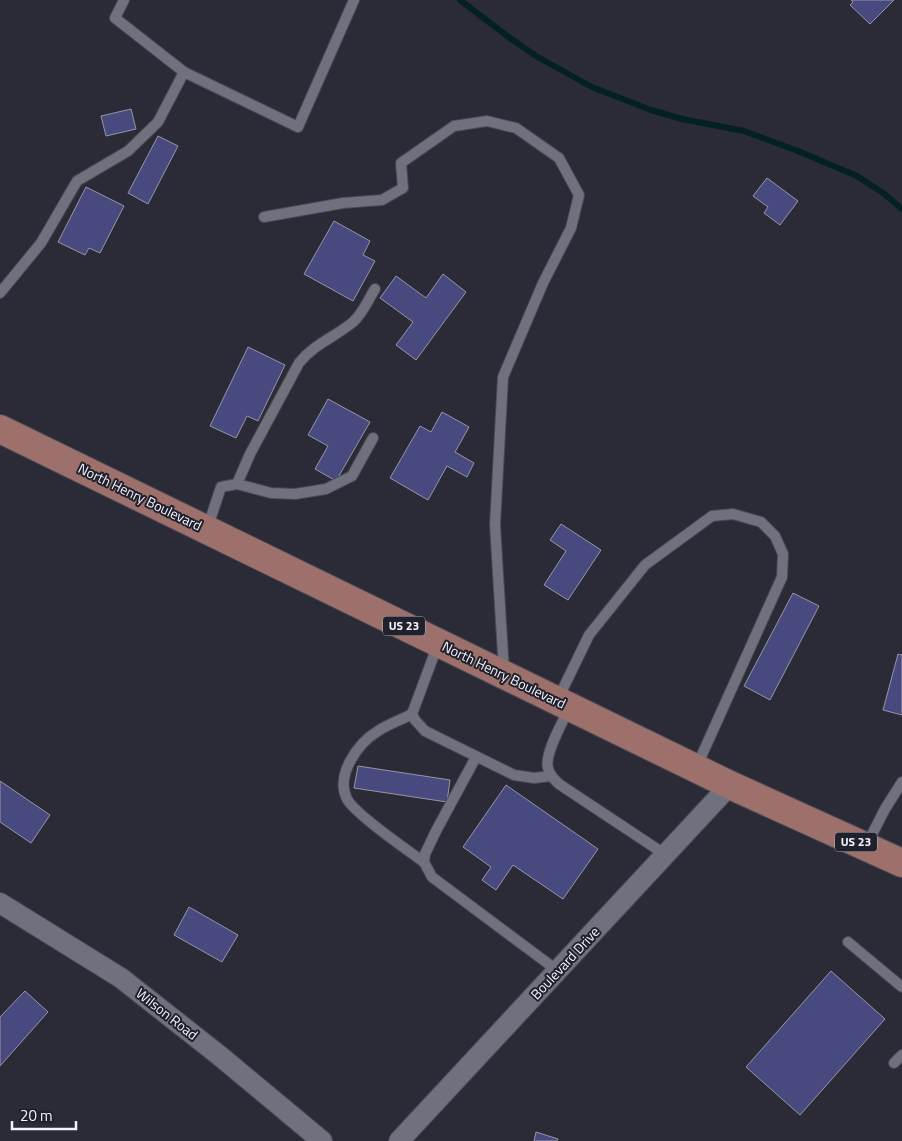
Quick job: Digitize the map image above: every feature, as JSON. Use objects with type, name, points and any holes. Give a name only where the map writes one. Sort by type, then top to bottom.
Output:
[{"type":"main road","name":"North Henry Boulevard","points":[[0,429],[696,769],[902,863]]},
{"type":"street","name":"Boulevard Drive","points":[[399,1141],[730,785]]},
{"type":"street","name":"Wilson Road","points":[[3,910],[121,978],[220,1056],[322,1141]]},
{"type":"lane","points":[[124,0],[115,18],[184,72],[298,127],[354,0]]},
{"type":"lane","points":[[0,293],[41,243],[77,180],[128,151],[158,122],[184,72]]},
{"type":"lane","points":[[264,217],[343,203],[382,200],[403,188],[401,163],[454,126],[487,121],[516,128],[560,158],[579,195],[571,228],[543,283],[503,377],[495,525],[504,675]]},
{"type":"lane","points":[[237,484],[250,454],[299,363],[312,349],[353,322],[361,313],[375,288]]},
{"type":"lane","points":[[207,530],[221,487],[237,484],[279,494],[295,494],[326,489],[352,476],[373,438]]},
{"type":"lane","points":[[666,855],[560,784],[551,776],[547,758],[563,704],[589,635],[646,565],[712,516],[733,514],[761,522],[775,536],[783,554],[782,577],[696,769]]},
{"type":"lane","points":[[439,643],[412,714],[377,731],[358,749],[348,764],[344,791],[347,800],[359,812],[424,862],[432,877],[558,971]]},
{"type":"lane","points":[[412,714],[425,730],[476,757],[514,774],[524,778],[551,776]]},
{"type":"lane","points":[[424,862],[425,854],[436,831],[476,757]]},
{"type":"lane","points":[[866,847],[885,809],[902,782]]},
{"type":"lane","points":[[848,942],[902,987]]},
{"type":"lane","points":[[894,1063],[902,1055]]},
{"type":"building","points":[[851,0],[894,0],[870,24],[850,5],[853,2]]},
{"type":"building","points":[[131,109],[136,129],[106,136],[101,116]]},
{"type":"building","points":[[158,136],[178,146],[148,204],[128,193]]},
{"type":"building","points":[[767,178],[798,201],[780,225],[764,213],[768,207],[753,196]]},
{"type":"building","points":[[86,187],[124,206],[100,253],[89,248],[85,255],[58,242]]},
{"type":"building","points":[[334,221],[370,241],[363,255],[375,261],[353,301],[304,274]]},
{"type":"building","points":[[443,274],[466,292],[416,360],[396,345],[413,322],[380,298],[396,276],[426,298]]},
{"type":"building","points":[[248,347],[285,365],[258,421],[247,416],[236,438],[210,426]]},
{"type":"building","points":[[328,399],[370,422],[336,481],[315,469],[328,446],[308,435]]},
{"type":"building","points":[[442,412],[469,427],[455,452],[474,463],[467,477],[447,466],[428,500],[390,478],[420,426],[431,432]]},
{"type":"building","points":[[561,524],[601,550],[568,600],[544,585],[566,551],[550,540]]},
{"type":"building","points":[[793,593],[819,606],[770,700],[744,686]]},
{"type":"building","points":[[898,654],[902,655],[902,715],[883,710]]},
{"type":"building","points":[[358,766],[450,780],[447,802],[354,788]]},
{"type":"building","points":[[0,781],[50,815],[31,843],[0,822]]},
{"type":"building","points":[[506,785],[598,849],[563,899],[513,865],[496,890],[482,880],[491,867],[463,847]]},
{"type":"building","points":[[189,907],[238,935],[222,962],[174,935]]},
{"type":"building","points":[[831,971],[885,1019],[800,1115],[746,1067]]},
{"type":"building","points":[[25,991],[48,1012],[0,1066],[0,1017]]},
{"type":"building","points":[[536,1132],[558,1139],[557,1141],[534,1141]]},
{"type":"waterway","points":[[460,0],[536,56],[592,87],[651,110],[682,119],[744,131],[798,151],[857,176],[883,193],[902,209]]}]
